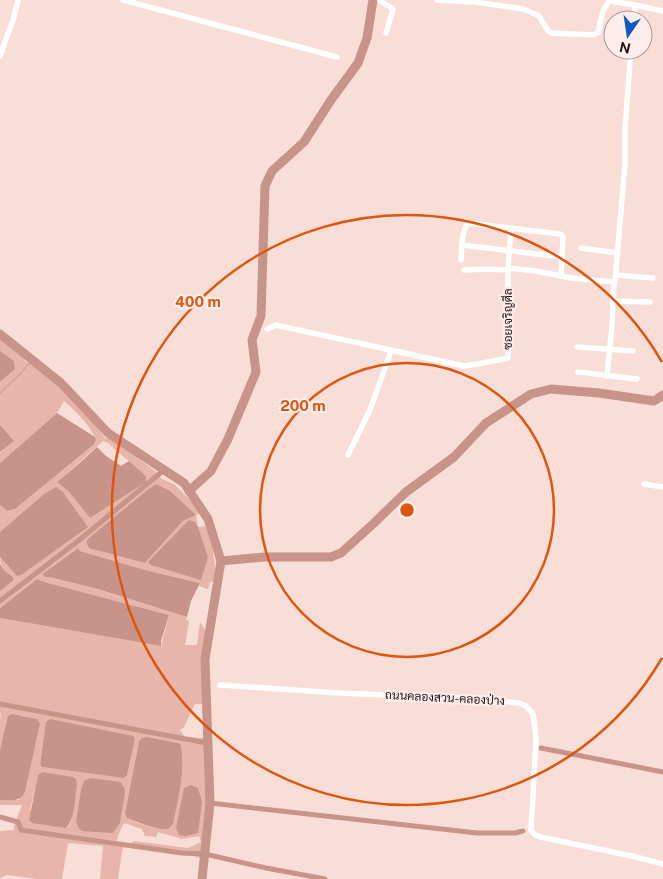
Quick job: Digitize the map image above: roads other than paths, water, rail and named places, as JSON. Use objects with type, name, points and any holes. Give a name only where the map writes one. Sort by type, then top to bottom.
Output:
[{"type":"street","points":[[0,56],[18,0]]},
{"type":"street","points":[[123,0],[337,57]]},
{"type":"street","points":[[380,0],[393,10],[386,33]]},
{"type":"street","points":[[437,0],[475,2],[524,9],[539,16],[551,32],[592,35],[598,32],[603,9],[610,1],[663,11]]},
{"type":"street","points":[[635,5],[635,10]]},
{"type":"street","points":[[607,376],[625,164],[625,128],[630,60]]},
{"type":"street","points":[[461,260],[462,244],[468,222],[561,235],[563,238],[560,276]]},
{"type":"street","points":[[508,269],[511,228]]},
{"type":"street","points":[[462,244],[562,257]]},
{"type":"street","points":[[581,248],[618,253]]},
{"type":"street","points":[[464,270],[508,269],[614,282]]},
{"type":"street","name":"ซอยเจริญศีล","points":[[266,329],[276,325],[464,366],[508,358],[508,269]]},
{"type":"street","points":[[616,275],[653,278]]},
{"type":"street","points":[[613,301],[650,302]]},
{"type":"street","points":[[577,347],[633,351]]},
{"type":"street","points":[[348,455],[368,416],[391,350]]},
{"type":"street","points":[[578,372],[637,379]]},
{"type":"street","points":[[644,484],[663,488]]},
{"type":"street","name":"ถนนคลองสวน-คลองป่าง","points":[[220,685],[338,693],[447,696],[518,703],[526,706],[533,714],[535,724],[536,741],[531,830],[534,834],[540,837],[663,864]]},
{"type":"waterway","points":[[189,491],[211,471],[228,439],[256,372],[252,340],[261,316],[265,186],[272,171],[304,142],[358,63],[367,38],[373,0]]},
{"type":"waterway","points":[[0,334],[61,383],[108,433],[184,483],[208,519],[221,561],[205,659],[210,803],[202,879]]},
{"type":"waterway","points":[[0,393],[32,360]]},
{"type":"waterway","points":[[221,561],[264,557],[331,557],[341,553],[406,492],[454,457],[486,423],[531,394],[551,389],[599,393],[654,401],[663,395]]},
{"type":"waterway","points":[[0,601],[78,541],[164,470]]},
{"type":"waterway","points":[[0,704],[207,743]]},
{"type":"waterway","points":[[541,748],[663,772]]},
{"type":"waterway","points":[[210,803],[477,833],[515,833],[523,831]]},
{"type":"waterway","points":[[0,817],[18,822],[21,830],[182,853],[205,854],[325,879]]}]
